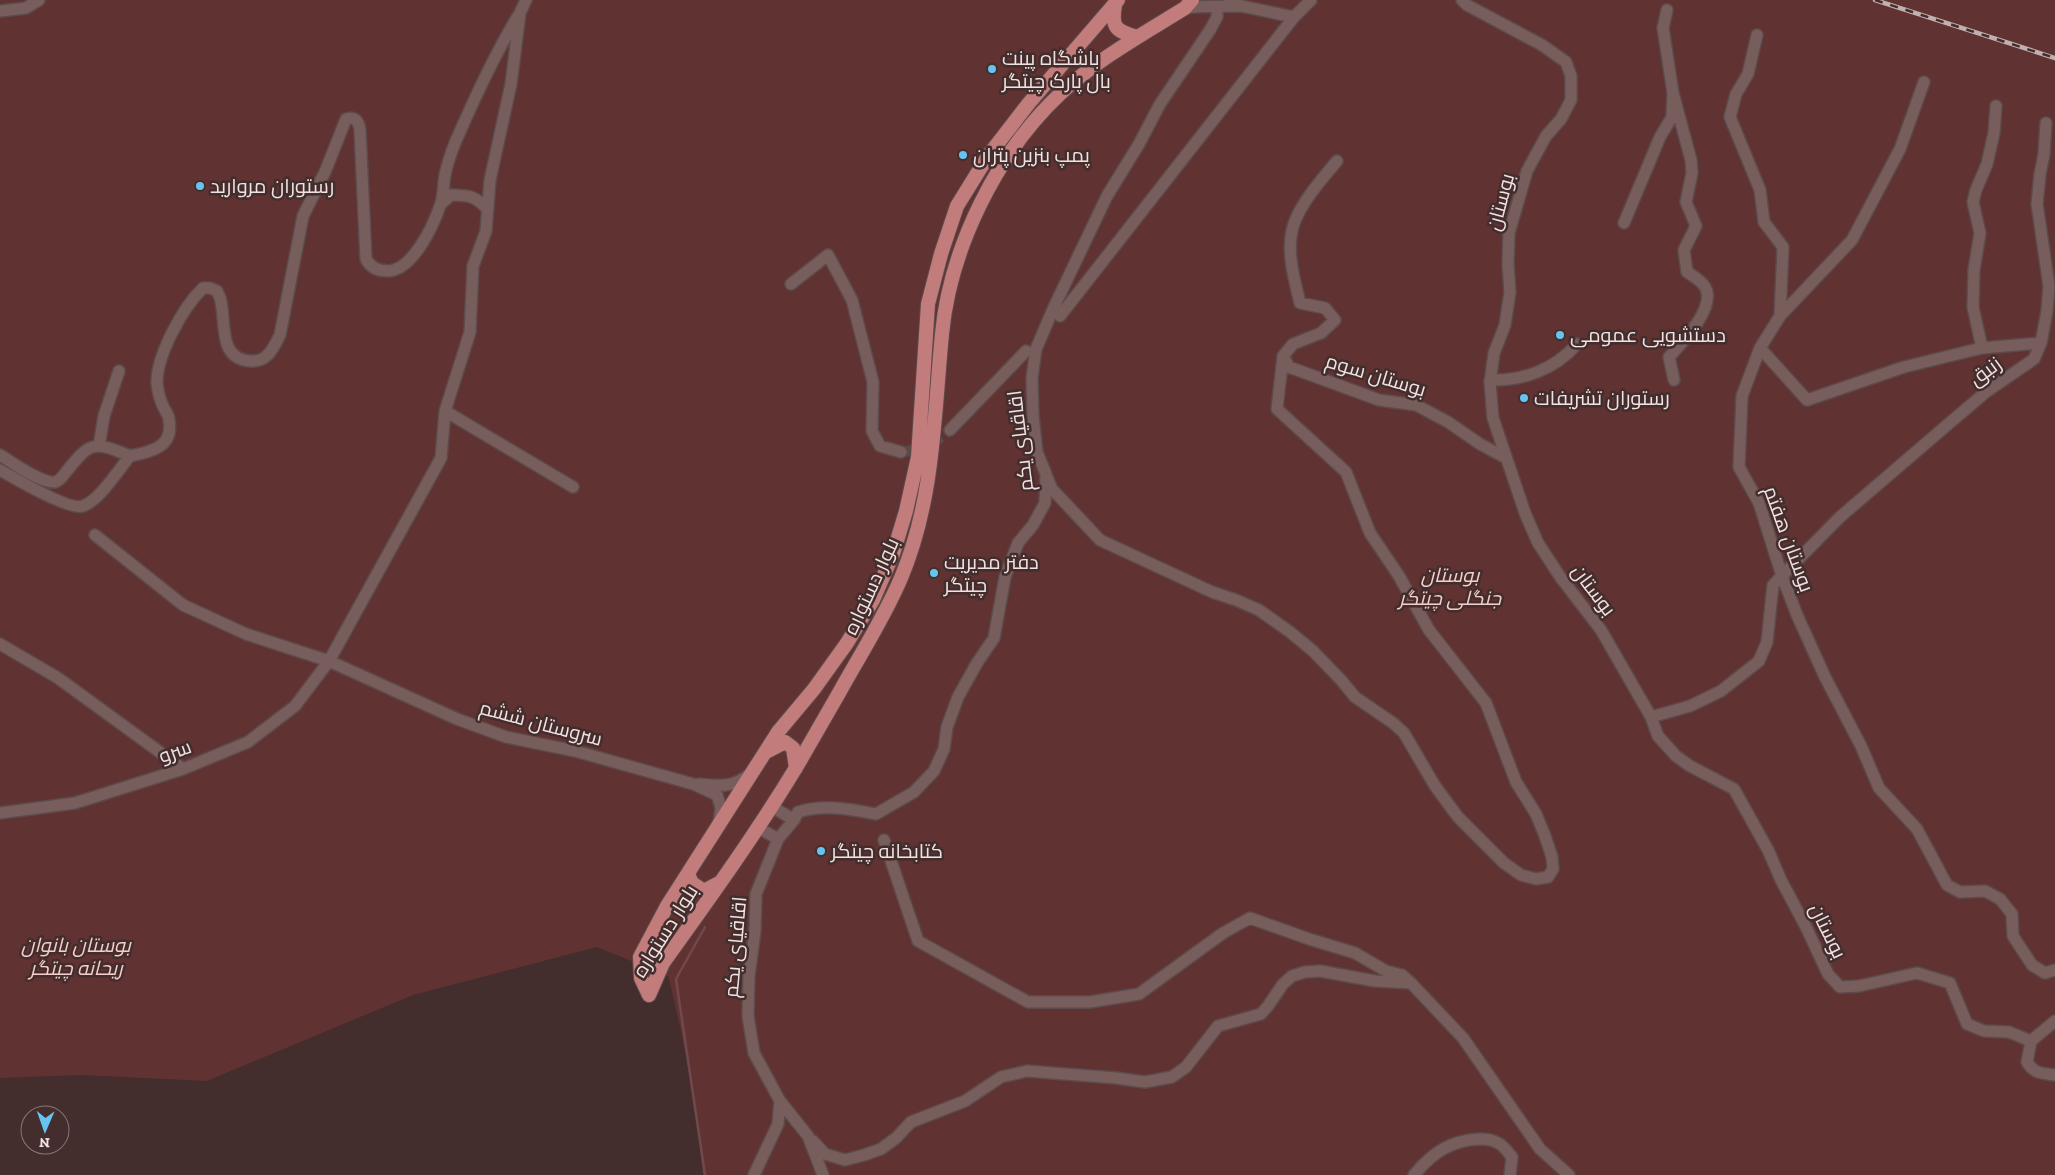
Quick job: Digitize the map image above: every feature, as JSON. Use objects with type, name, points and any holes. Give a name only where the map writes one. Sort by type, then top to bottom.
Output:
[{"type":"main road","points":[[1117,2],[1113,18],[1115,27],[1121,33],[1137,37]]},
{"type":"main road","name":"بلوار دستواره","points":[[1117,2],[1029,103],[988,156],[957,206],[941,254],[928,304],[918,457],[906,511],[893,554],[873,600],[847,643],[814,689],[778,732],[667,906],[640,957],[641,978],[649,995],[664,963],[796,768],[871,636],[900,578],[917,532],[933,451],[942,331],[948,290],[964,240],[980,203],[1020,142],[1059,95],[1137,37],[1189,4]]},
{"type":"main road","points":[[764,753],[774,746],[785,742],[793,748],[796,768]]},
{"type":"main road","points":[[688,874],[692,883],[704,891],[719,882]]},
{"type":"street","points":[[0,11],[26,8],[39,0]]},
{"type":"street","points":[[0,470],[61,502],[75,507],[83,506],[95,498],[130,456],[158,449],[165,442],[169,432],[170,419],[162,405],[157,384],[158,366],[164,350],[183,315],[196,294],[203,288],[217,291],[221,301],[224,337],[230,350],[246,361],[256,362],[271,353],[280,335],[303,216],[325,172],[346,120],[351,118],[359,123],[366,259],[369,265],[379,270],[389,271],[407,263],[422,244],[441,204],[445,174],[454,146],[494,55],[526,0]]},
{"type":"street","points":[[1230,0],[1241,6]]},
{"type":"street","points":[[1060,316],[1294,16],[1311,0]]},
{"type":"street","name":"بوستان","points":[[1462,0],[1467,5],[1542,45],[1566,62],[1571,76],[1570,100],[1561,119],[1546,136],[1527,171],[1509,233],[1508,265],[1510,292],[1505,325],[1494,353],[1490,380],[1493,418],[1538,543],[1561,578],[1601,630],[1651,717],[1658,736],[1676,756],[1690,766],[1734,789],[1768,850],[1828,974],[1840,987],[1859,986],[1917,973],[1950,984],[1966,1024],[1984,1032],[2009,1032],[2031,1041]]},
{"type":"street","points":[[1189,4],[1217,7],[1241,6],[1294,16]]},
{"type":"street","name":"اقاقیای یکم","points":[[808,1136],[780,1101],[754,1053],[748,1016],[749,976],[755,931],[756,894],[778,839],[794,820],[798,812],[812,807],[838,807],[876,814],[914,792],[934,771],[944,749],[947,727],[958,697],[994,638],[1005,577],[1018,543],[1033,525],[1045,503],[1046,474],[1037,452],[1033,416],[1032,378],[1036,349],[1107,196],[1140,144],[1160,104],[1217,17],[1217,7]]},
{"type":"street","points":[[1667,10],[1663,28],[1673,93],[1692,173],[1686,202],[1696,226],[1684,250],[1687,272],[1705,286],[1708,294],[1706,309],[1669,358],[1674,380]]},
{"type":"street","name":"سرو","points":[[0,813],[75,803],[183,769],[248,742],[295,706],[329,661],[440,458],[446,411],[470,332],[473,266],[486,231],[490,180],[511,84],[520,13]]},
{"type":"street","name":"بوستان هفتم","points":[[1757,35],[1748,74],[1736,94],[1730,117],[1760,190],[1764,222],[1783,247],[1780,316],[1760,348],[1742,396],[1739,467],[1759,504],[1782,576],[1825,677],[1861,746],[1879,788],[1916,829],[1947,885],[1960,892],[1985,891],[2000,899],[2012,914],[2013,936],[2032,966],[2045,973],[2055,970]]},
{"type":"street","points":[[1780,316],[1852,240],[1900,149],[1924,82]]},
{"type":"street","points":[[1624,223],[1660,136],[1672,117],[1673,93]]},
{"type":"street","points":[[1982,348],[1973,306],[1974,270],[1980,233],[1973,202],[1987,164],[1994,133],[1996,106]]},
{"type":"street","name":"زنبق","points":[[1651,717],[1690,706],[1721,691],[1759,661],[1767,642],[1773,585],[1840,517],[1986,392],[2034,360],[2041,343],[2048,311],[2049,286],[2037,204],[2046,123]]},
{"type":"street","name":"بوستان سوم","points":[[1337,161],[1314,188],[1301,211],[1291,236],[1292,258],[1300,303],[1325,308],[1335,320],[1321,333],[1293,344],[1283,356],[1289,366],[1379,400],[1416,405],[1448,422],[1480,444],[1506,458]]},
{"type":"street","points":[[441,204],[451,195],[465,195],[478,199],[488,210]]},
{"type":"street","points":[[791,284],[828,255],[852,300],[872,382],[872,430],[880,446],[900,452]]},
{"type":"street","points":[[1760,348],[1807,400],[1904,366],[1982,348],[2041,343]]},
{"type":"street","points":[[1490,380],[1518,378],[1543,370],[1565,357],[1577,344]]},
{"type":"street","points":[[950,430],[1026,351]]},
{"type":"street","points":[[1046,474],[1052,489],[1100,540],[1212,592],[1259,610],[1290,632],[1320,658],[1355,698],[1404,733],[1435,786],[1458,817],[1504,863],[1521,875],[1536,879],[1548,877],[1553,869],[1552,856],[1545,836],[1536,814],[1516,782],[1486,703],[1429,630],[1399,576],[1370,533],[1346,472],[1277,410],[1283,356]]},
{"type":"street","points":[[98,446],[104,416],[119,371]]},
{"type":"street","points":[[446,411],[573,487]]},
{"type":"street","points":[[0,455],[46,481],[55,482],[61,479],[89,447],[108,446],[130,456]]},
{"type":"street","points":[[61,479],[61,502]]},
{"type":"street","name":"سروستان ششم","points":[[95,535],[183,605],[246,634],[329,661],[457,719],[506,737],[575,751],[692,784]]},
{"type":"street","points":[[0,644],[58,678],[183,769]]},
{"type":"street","points":[[692,784],[731,785],[738,783],[755,770]]},
{"type":"street","points":[[692,784],[716,795],[721,808],[719,826]]},
{"type":"street","points":[[771,806],[794,820]]},
{"type":"street","points":[[757,827],[778,839]]},
{"type":"street","points":[[884,840],[918,941],[1028,1002],[1090,1002],[1139,994],[1223,933],[1250,918],[1355,953],[1386,971],[1402,974],[1463,1038],[1540,1149],[1568,1175]]},
{"type":"street","points":[[808,1136],[825,1154],[845,1160],[881,1149],[896,1138],[911,1122],[965,1101],[1000,1077],[1027,1071],[1145,1082],[1172,1077],[1186,1067],[1218,1026],[1261,1014],[1283,984],[1292,976],[1305,972],[1320,972],[1375,981],[1411,983]]},
{"type":"street","points":[[2055,1021],[2031,1041],[2027,1062],[2031,1070],[2038,1073],[2055,1075]]},
{"type":"street","points":[[754,1175],[778,1124],[780,1101]]},
{"type":"street","points":[[808,1136],[823,1175]]},
{"type":"street","points":[[1414,1175],[1421,1166],[1449,1144],[1467,1139],[1486,1139],[1499,1143],[1512,1157],[1510,1175]]},
{"type":"green space","name":"بوستان جنگلی چیتگر","points":[[0,0],[2055,0],[2055,1175],[703,1175],[689,1075],[680,1025],[668,976],[597,947],[413,995],[207,1081],[82,1075],[0,1078]]},
{"type":"waterway","points":[[705,927],[676,979],[705,1175]]},
{"type":"tunnel","points":[[901,452],[927,448],[950,430]]},
{"type":"railway","points":[[1875,0],[2055,58]]},
{"type":"place","name":"باشگاه پینت بال پارک چیتگر","points":[[992,69]]},
{"type":"place","name":"پمپ بنزین پتران","points":[[963,155]]},
{"type":"place","name":"رستوران مروارید","points":[[200,186]]},
{"type":"place","name":"دستشویی عمومی","points":[[1560,335]]},
{"type":"place","name":"رستوران تشریفات","points":[[1524,398]]},
{"type":"place","name":"دفتر مدیریت چیتگر","points":[[934,573]]},
{"type":"place","name":"کتابخانه چیتگر","points":[[821,851]]},
{"type":"park label","name":"بوستان بانوان ریحانه چیتگر","points":[[76,956]]}]
